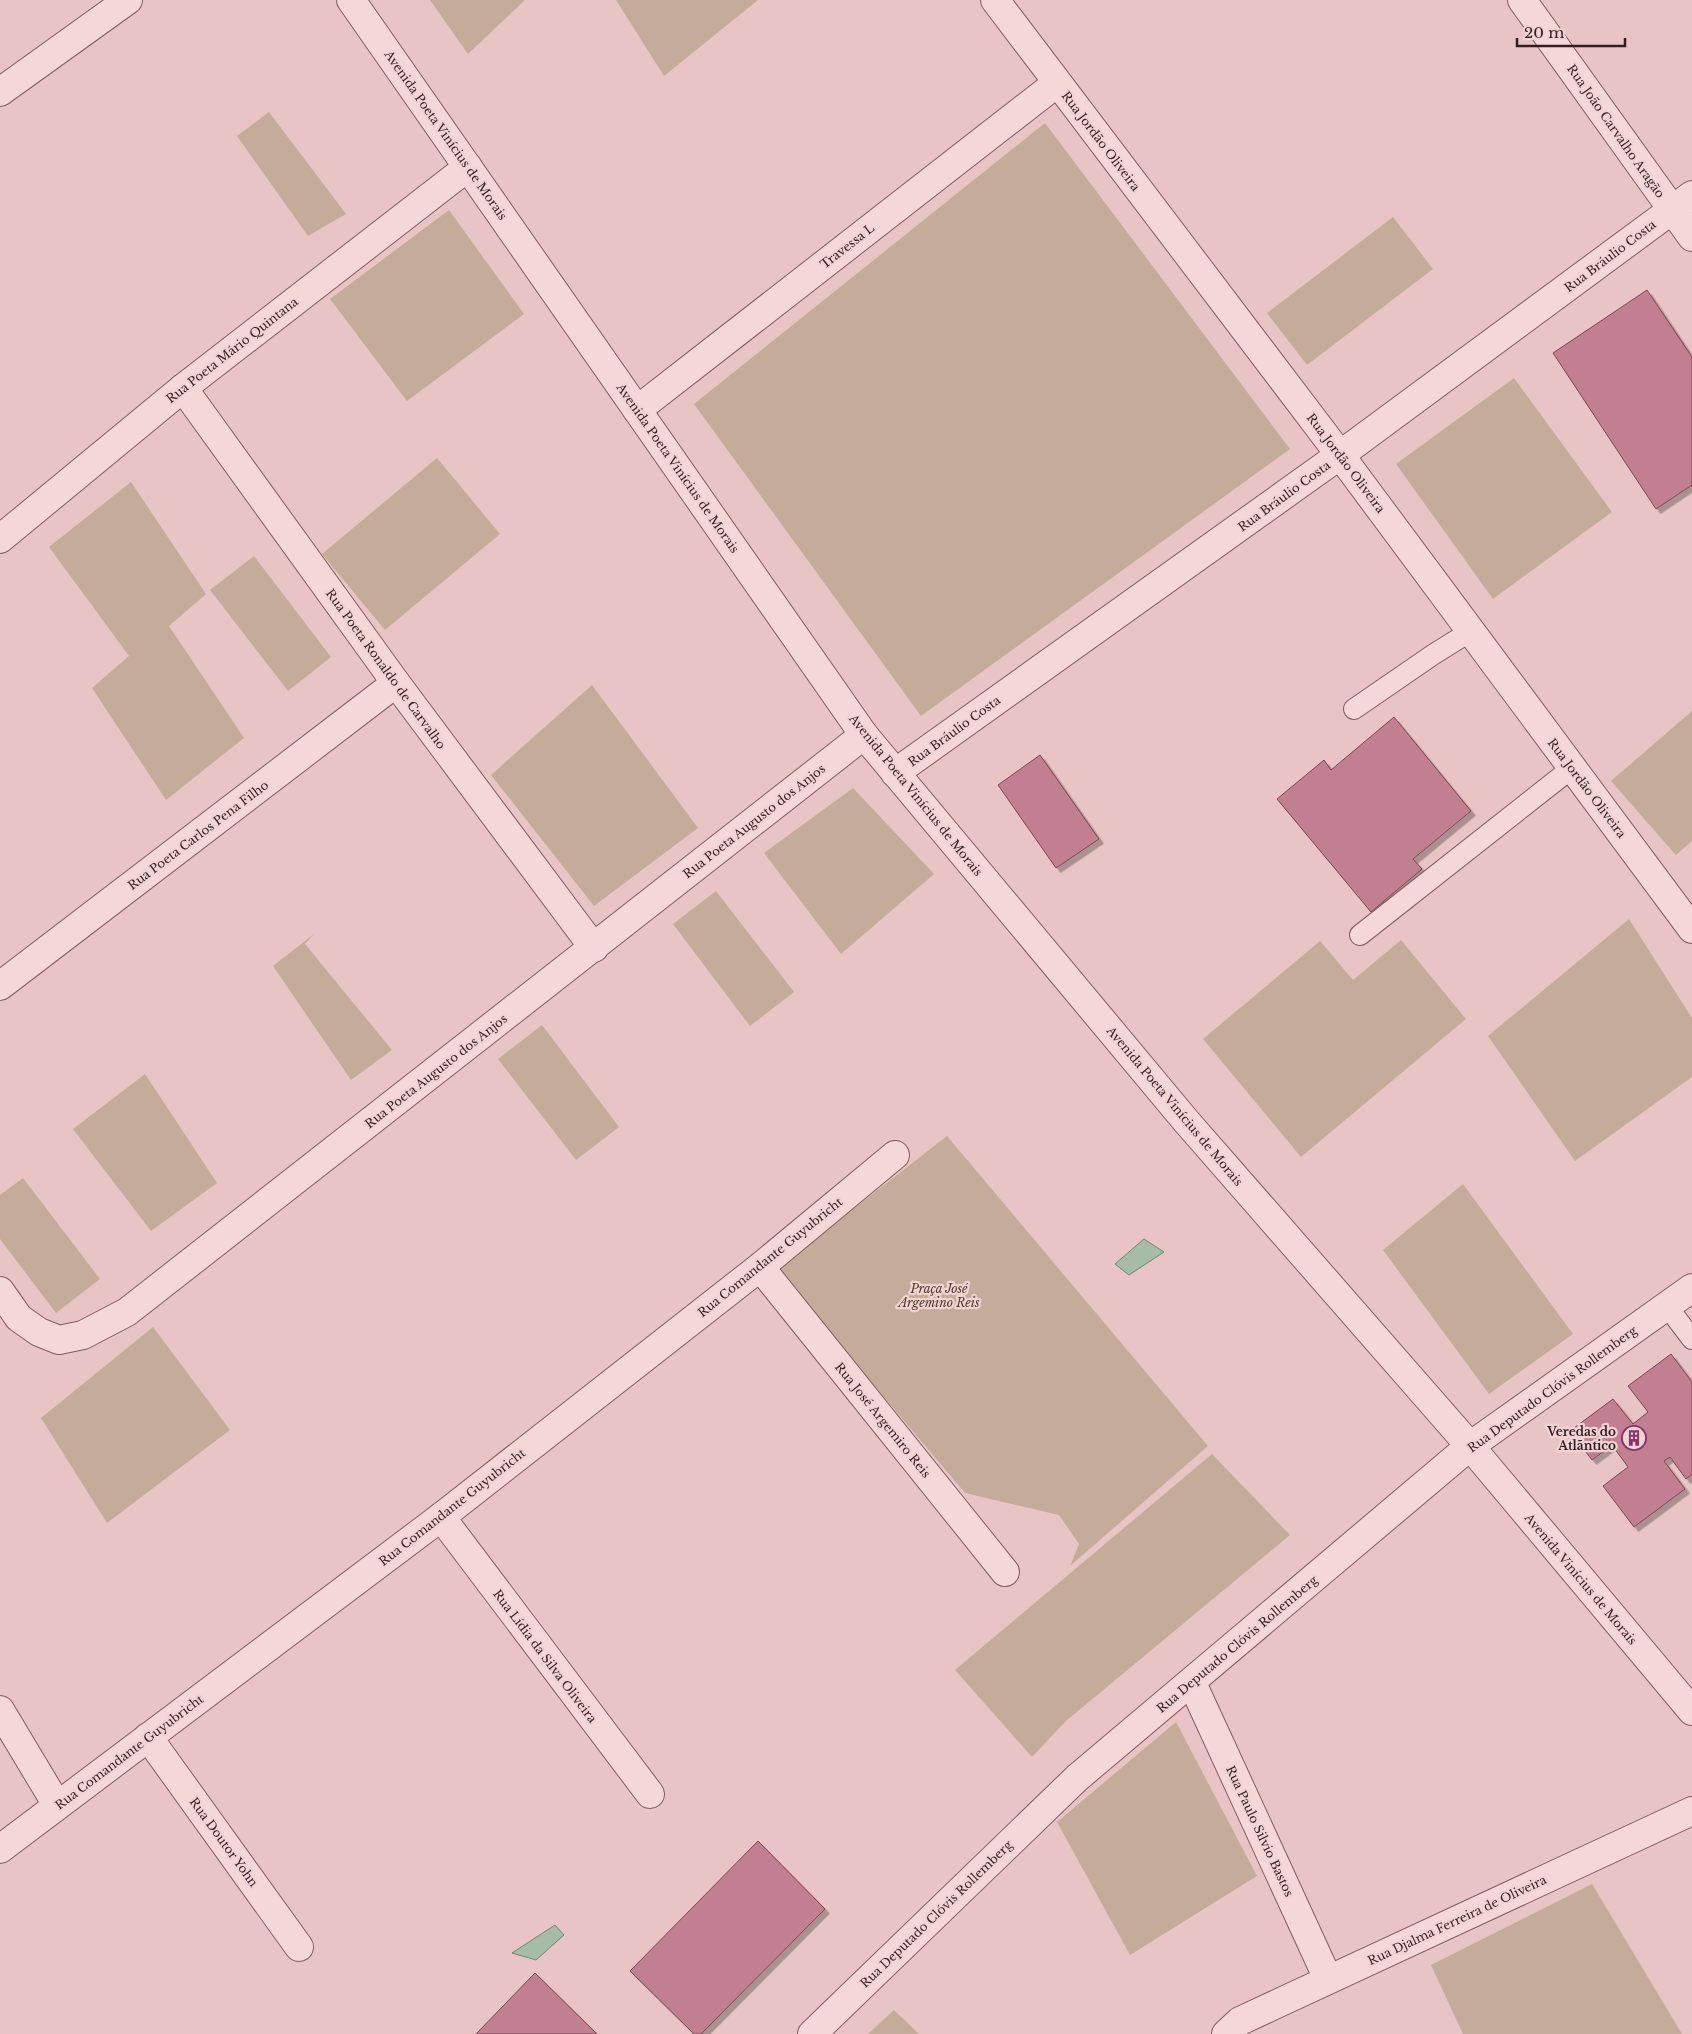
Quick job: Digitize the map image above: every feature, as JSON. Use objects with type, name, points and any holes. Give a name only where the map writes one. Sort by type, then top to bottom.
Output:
[{"type":"street","points":[[0,92],[128,0]]},
{"type":"street","name":"Avenida Poeta Vinícius de Morais","points":[[351,0],[864,735],[1186,1121],[1470,1446]]},
{"type":"street","name":"Rua Jordão Oliveira","points":[[995,0],[1340,455],[1692,929]]},
{"type":"street","name":"Rua João Carvalho Aragão","points":[[1522,0],[1682,202],[1692,237]]},
{"type":"street","name":"Travessa L","points":[[637,410],[1057,83]]},
{"type":"street","name":"Rua Poeta Mário Quintana","points":[[0,539],[183,388],[468,167]]},
{"type":"street","name":"Rua Bráulio Costa","points":[[895,773],[1340,455],[1682,202]]},
{"type":"street","name":"Rua Poeta Ronaldo de Carvalho","points":[[183,388],[396,683],[594,948]]},
{"type":"street","name":"Rua Poeta Carlos Pena Filho","points":[[0,986],[396,683]]},
{"type":"street","name":"Rua Poeta Augusto dos Anjos","points":[[0,1290],[19,1318],[40,1332],[59,1340],[83,1335],[127,1312],[864,735]]},
{"type":"street","name":"Rua Comandante Guyubricht","points":[[0,1850],[57,1805],[441,1517],[760,1267],[895,1155]]},
{"type":"street","name":"Rua José Argemiro Reis","points":[[760,1267],[1005,1572]]},
{"type":"street","name":"Rua Deputado Clóvis Rollemberg","points":[[812,2034],[1078,1778],[1470,1446],[1692,1288]]},
{"type":"street","name":"Avenida Vinícius de Morais","points":[[1470,1446],[1692,1712]]},
{"type":"street","name":"Rua Lídia da Silva Oliveira","points":[[441,1517],[650,1794]]},
{"type":"street","name":"Rua Paulo Silvio Bastos","points":[[1192,1683],[1328,1979]]},
{"type":"street","points":[[0,1710],[57,1805]]},
{"type":"street","name":"Rua Doutor Yohn","points":[[148,1737],[299,1947]]},
{"type":"street","name":"Rua Djalma Ferreira de Oliveira","points":[[1238,2030],[1328,1979],[1692,1811]]},
{"type":"lane","points":[[1354,709],[1471,631]]},
{"type":"lane","points":[[1360,935],[1572,768]]},
{"type":"lane","points":[[1668,1306],[1692,1339]]},
{"type":"green space","points":[[430,0],[525,0],[468,54]]},
{"type":"green space","points":[[616,0],[758,0],[664,76]]},
{"type":"green space","points":[[269,112],[346,214],[308,236],[237,136]]},
{"type":"green space","points":[[1045,123],[1290,449],[921,716],[694,404]]},
{"type":"green space","points":[[449,210],[524,314],[407,401],[330,299]]},
{"type":"green space","points":[[1393,217],[1433,269],[1307,365],[1267,313]]},
{"type":"green space","points":[[1514,378],[1612,512],[1493,599],[1396,464]]},
{"type":"green space","points":[[437,458],[500,534],[385,630],[322,554]]},
{"type":"green space","points":[[131,482],[206,594],[169,626],[244,738],[166,800],[92,688],[129,656],[49,547]]},
{"type":"green space","points":[[254,556],[331,657],[288,691],[210,590]]},
{"type":"green space","points":[[592,685],[698,828],[594,906],[491,775]]},
{"type":"green space","points":[[1692,711],[1692,841],[1676,855],[1611,781]]},
{"type":"green space","points":[[853,788],[934,874],[841,954],[764,853]]},
{"type":"green space","points":[[716,891],[794,992],[750,1026],[673,924]]},
{"type":"green space","points":[[1629,919],[1692,1018],[1692,1077],[1575,1161],[1488,1036]]},
{"type":"green space","points":[[314,934],[305,944],[392,1050],[351,1080],[273,966]]},
{"type":"green space","points":[[1401,940],[1466,1019],[1301,1157],[1203,1039],[1320,941],[1353,980]]},
{"type":"green space","points":[[542,1025],[619,1127],[576,1160],[498,1059]]},
{"type":"green space","points":[[145,1074],[217,1183],[151,1231],[73,1129]]},
{"type":"green space","name":"Praça José Argemino Reis","points":[[947,1136],[1208,1446],[1070,1566],[1079,1544],[1059,1515],[965,1493],[776,1269]]},
{"type":"green space","points":[[23,1178],[100,1279],[56,1313],[0,1239],[0,1195]]},
{"type":"green space","points":[[1463,1184],[1573,1334],[1489,1394],[1383,1250]]},
{"type":"green space","points":[[153,1327],[230,1430],[107,1523],[41,1418]]},
{"type":"green space","points":[[1212,1454],[1290,1535],[1066,1721],[1032,1757],[955,1670]]},
{"type":"green space","points":[[1176,1722],[1257,1876],[1130,1955],[1057,1822]]},
{"type":"green space","points":[[1592,1884],[1682,2034],[1463,2034],[1431,1965]]},
{"type":"green space","points":[[894,2010],[919,2034],[868,2034]]},
{"type":"shaded area","points":[[1144,1239],[1164,1252],[1129,1275],[1115,1264]]},
{"type":"shaded area","points":[[555,1925],[564,1935],[536,1960],[512,1953]]},
{"type":"building","points":[[1647,290],[1692,357],[1692,485],[1656,509],[1553,353]]},
{"type":"building","points":[[1394,717],[1471,811],[1413,859],[1422,869],[1371,912],[1277,799],[1324,760],[1331,770]]},
{"type":"building","points":[[1040,755],[1099,839],[1056,868],[998,785]]},
{"type":"building","name":"Veredas do Atlãntico","points":[[1671,1354],[1692,1382],[1692,1474],[1686,1479],[1670,1457],[1664,1461],[1685,1489],[1634,1527],[1603,1486],[1628,1467],[1612,1445],[1592,1460],[1570,1431],[1613,1399],[1633,1424],[1648,1412],[1628,1386]]},
{"type":"building","points":[[758,1841],[825,1909],[701,2034],[694,2034],[630,1971]]},
{"type":"building","points":[[535,1973],[597,2034],[476,2034]]},
{"type":"place","name":"Veredas do Atlãntico","points":[[1634,1438]]}]
